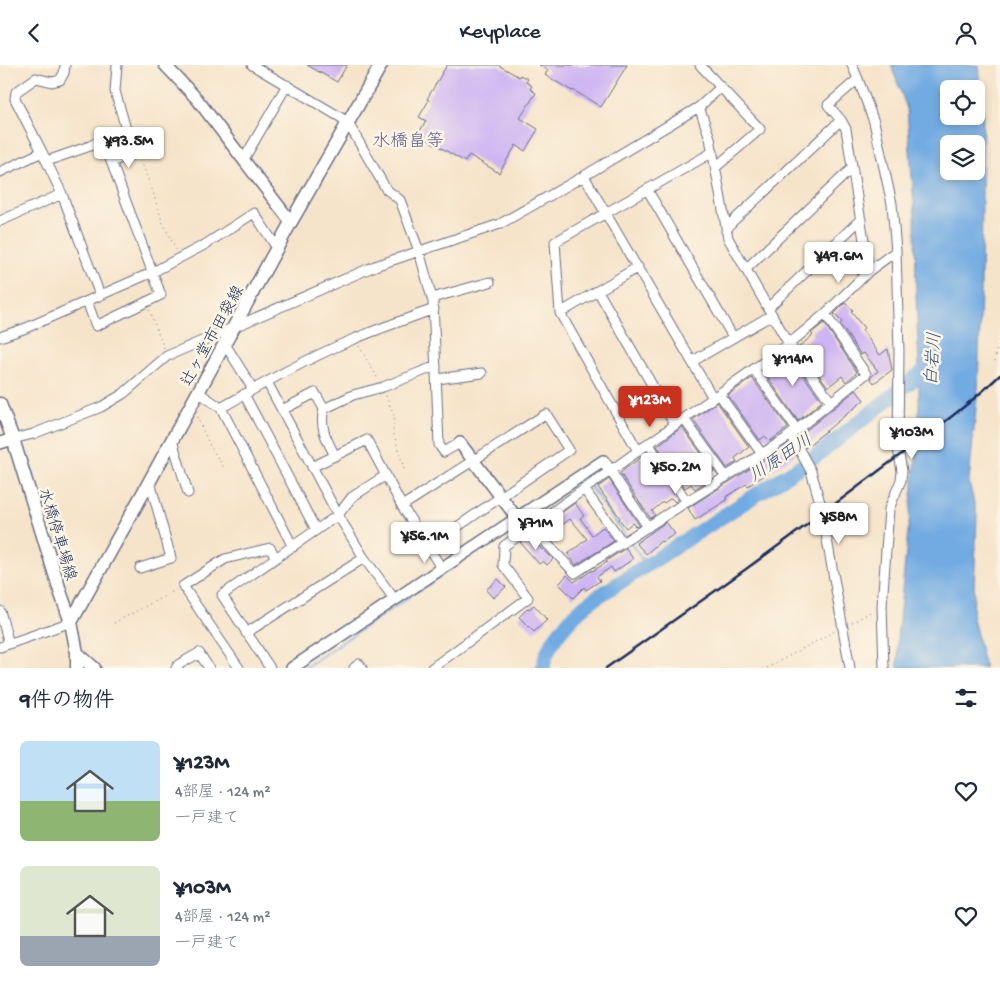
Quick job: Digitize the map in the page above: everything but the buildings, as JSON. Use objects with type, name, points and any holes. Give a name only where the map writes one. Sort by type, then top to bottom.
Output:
[{"type":"main road","name":"辻ヶ堂市田袋線","points":[[71,622],[150,482],[291,222],[381,65]]},
{"type":"main road","name":"水橋停車場線","points":[[0,404],[13,439],[71,622],[77,653]]},
{"type":"main road","points":[[77,653],[78,668]]},
{"type":"main road","points":[[77,653],[94,668]]},
{"type":"street","points":[[65,65],[64,73],[60,80],[52,82],[36,78],[16,92],[15,99],[62,194],[100,295]]},
{"type":"street","points":[[47,161],[90,146],[126,129],[115,91],[117,65]]},
{"type":"street","points":[[165,65],[197,99],[291,222]]},
{"type":"street","points":[[252,65],[348,123],[386,189],[400,200],[419,251],[434,309],[440,445],[444,452],[460,443],[517,518]]},
{"type":"street","points":[[700,65],[760,129],[716,167]]},
{"type":"street","points":[[852,65],[874,122],[892,205],[896,251],[899,351],[898,449],[902,471],[901,480],[889,509],[882,606],[884,668]]},
{"type":"street","points":[[858,79],[828,105],[846,129],[869,271]]},
{"type":"street","points":[[244,159],[287,85]]},
{"type":"street","points":[[0,443],[33,434],[101,407],[123,394],[167,356],[375,265],[500,225],[699,107],[721,87]]},
{"type":"street","points":[[699,107],[710,138],[728,238],[789,344],[831,402]]},
{"type":"street","points":[[726,231],[731,223],[841,120]]},
{"type":"street","points":[[87,301],[96,326],[161,295],[103,140]]},
{"type":"street","points":[[0,172],[42,152]]},
{"type":"street","points":[[111,163],[138,152]]},
{"type":"street","points":[[638,451],[560,313],[555,242],[712,152]]},
{"type":"street","points":[[746,269],[852,168]]},
{"type":"street","points":[[584,175],[692,361],[716,396],[762,454]]},
{"type":"street","points":[[647,189],[733,337]]},
{"type":"street","points":[[0,221],[62,194]]},
{"type":"street","points":[[0,337],[26,328],[180,259],[254,213],[277,248]]},
{"type":"street","points":[[692,361],[770,312],[861,219]]},
{"type":"street","points":[[432,668],[528,598],[502,565],[504,546],[789,344],[825,314],[869,271],[896,251]]},
{"type":"street","points":[[560,313],[638,267]]},
{"type":"street","points":[[432,298],[490,281]]},
{"type":"street","points":[[598,291],[675,425]]},
{"type":"street","points":[[221,408],[320,354],[355,338],[434,309]]},
{"type":"street","points":[[531,527],[575,573],[794,432],[866,374],[825,314]]},
{"type":"street","points":[[225,344],[253,389]]},
{"type":"street","points":[[324,409],[353,395],[383,387],[436,366]]},
{"type":"street","points":[[754,369],[794,432],[811,471],[820,506],[850,668]]},
{"type":"street","points":[[437,379],[482,373]]},
{"type":"street","points":[[267,382],[338,515],[364,558],[394,600]]},
{"type":"street","points":[[198,392],[221,408],[293,547]]},
{"type":"street","points":[[282,409],[315,393],[324,409],[322,416],[324,434],[336,455]]},
{"type":"street","points":[[244,394],[316,530]]},
{"type":"street","points":[[402,506],[546,415],[570,450],[428,547]]},
{"type":"street","points":[[684,419],[726,477]]},
{"type":"street","points":[[172,440],[188,493]]},
{"type":"street","points":[[312,467],[367,440],[402,506],[442,569]]},
{"type":"street","points":[[648,443],[687,502]]},
{"type":"street","points":[[292,668],[603,461],[648,527]]},
{"type":"street","points":[[270,668],[222,595],[338,515],[352,497],[386,475]]},
{"type":"street","points":[[140,567],[171,558],[150,482]]},
{"type":"street","points":[[584,489],[622,543]]},
{"type":"street","points":[[239,668],[183,586],[225,559],[270,548],[276,558]]},
{"type":"street","points":[[246,633],[364,558]]},
{"type":"street","points":[[0,611],[5,646],[71,622]]},
{"type":"street","points":[[176,668],[199,653],[209,668]]},
{"type":"street","points":[[354,668],[359,665],[362,668]]},
{"type":"path","points":[[126,129],[138,152],[162,221],[180,259]]},
{"type":"path","points":[[146,302],[167,356]]},
{"type":"path","points":[[995,361],[1000,331]]},
{"type":"path","points":[[355,338],[383,387],[394,416],[393,431],[404,469]]},
{"type":"path","points":[[191,405],[208,444],[224,468]]},
{"type":"path","points":[[114,623],[183,586]]},
{"type":"path","points":[[767,668],[882,606]]},
{"type":"water","name":"白岩川","points":[[891,65],[979,65],[980,80],[940,80],[940,125],[983,125],[983,135],[940,135],[940,180],[982,180],[978,389],[969,481],[977,516],[973,618],[985,668],[898,668],[897,639],[919,432],[915,219],[907,109]]},
{"type":"waterway","name":"川原田川","points":[[543,668],[546,655],[560,631],[591,601],[815,457],[934,363]]},
{"type":"waterway","points":[[583,480],[585,479],[647,566]]},
{"type":"waterway","points":[[415,593],[517,525]]},
{"type":"waterway","points":[[304,668],[409,597]]},
{"type":"railway","points":[[606,668],[843,498],[955,414],[1000,375]]},
{"type":"district","name":"水橋畠等","points":[[408,140]]}]
